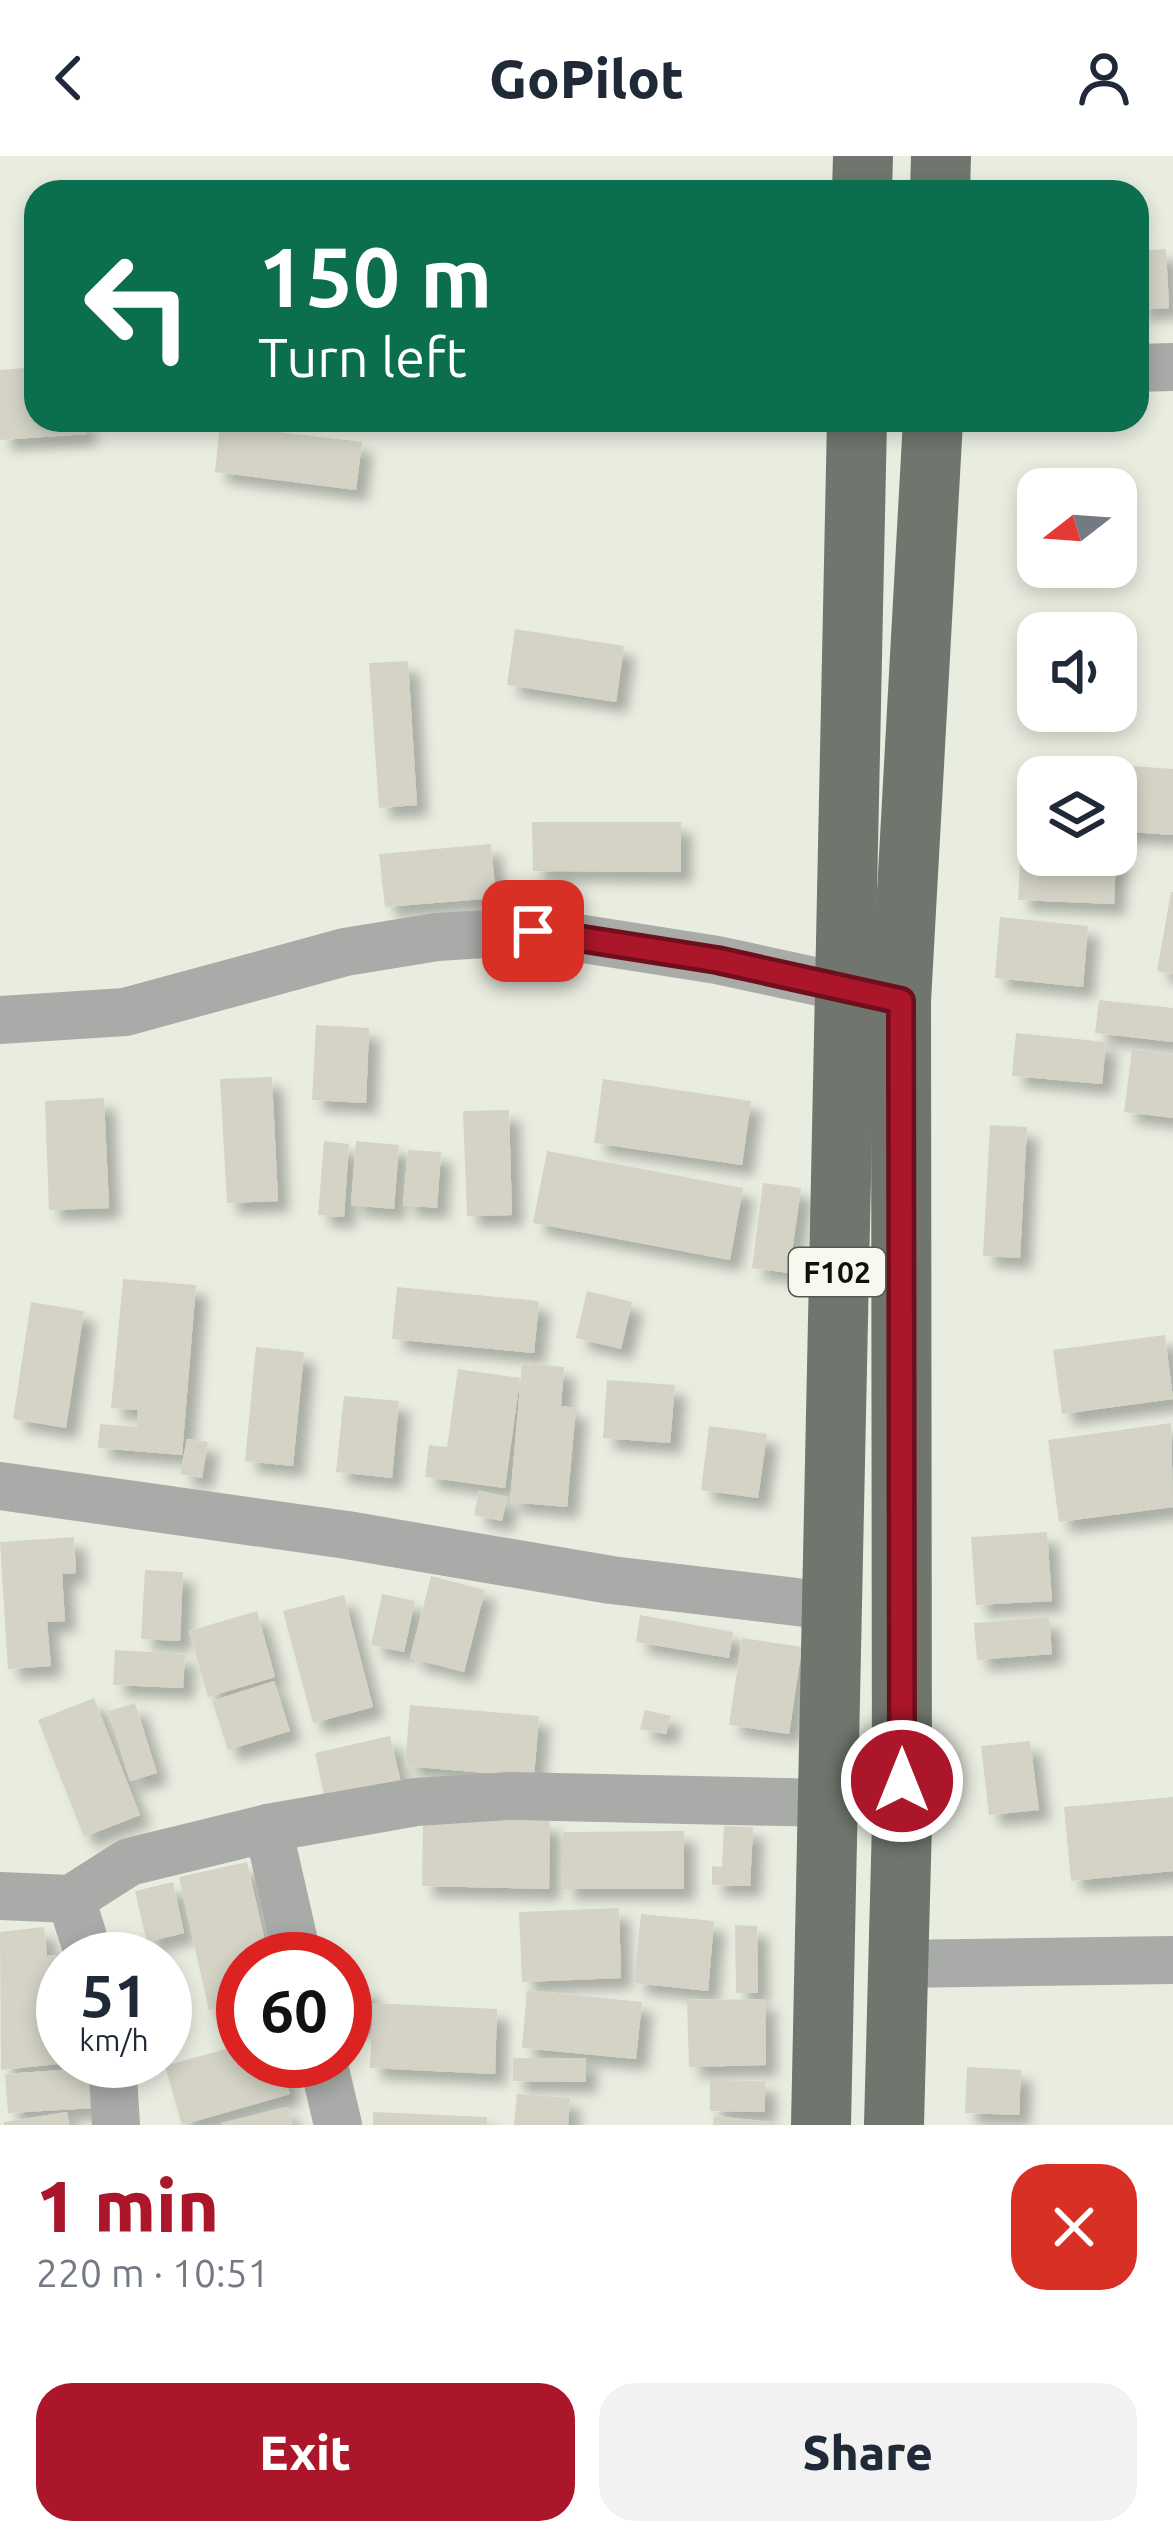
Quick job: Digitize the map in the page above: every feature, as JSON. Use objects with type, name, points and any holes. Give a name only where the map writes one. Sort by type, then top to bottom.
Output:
[{"type":"main road","name":"F102","points":[[821,2125],[857,432]]},
{"type":"main road","name":"F102","points":[[894,2125],[902,1822],[901,1001],[932,432]]},
{"type":"street","points":[[0,1020],[125,1012],[345,952],[437,937],[533,931],[616,942],[901,1001]]},
{"type":"street","points":[[0,1486],[346,1535],[611,1580],[830,1606]]},
{"type":"street","points":[[0,1896],[71,1899],[129,1862],[268,1828],[416,1802],[511,1796],[826,1803]]},
{"type":"street","points":[[268,1828],[292,1932]]},
{"type":"street","points":[[71,1899],[81,1932]]},
{"type":"street","points":[[896,1964],[1173,1960]]},
{"type":"street","points":[[114,2088],[116,2125]]},
{"type":"street","points":[[329,2088],[338,2125]]},
{"type":"building","points":[[1166,249],[1169,308],[1149,309],[1149,250]]},
{"type":"building","points":[[24,368],[24,432],[86,434],[0,440],[0,370]]},
{"type":"building","points":[[219,432],[278,432],[362,442],[356,490],[215,472]]},
{"type":"building","points":[[515,629],[624,646],[616,702],[507,685]]},
{"type":"building","points":[[408,661],[417,805],[379,808],[369,663]]},
{"type":"building","points":[[1137,766],[1173,769],[1173,835],[1137,832]]},
{"type":"building","points":[[532,822],[681,822],[681,872],[533,871]]},
{"type":"building","points":[[491,844],[496,898],[385,907],[379,854]]},
{"type":"building","points":[[1019,876],[1115,876],[1114,904],[1018,900]]},
{"type":"building","points":[[1173,892],[1173,974],[1157,971]]},
{"type":"building","points":[[1000,917],[1088,926],[1083,987],[995,978]]},
{"type":"building","points":[[1099,1000],[1173,1008],[1173,1042],[1095,1033]]},
{"type":"building","points":[[316,1025],[369,1028],[366,1103],[312,1100]]},
{"type":"building","points":[[1016,1033],[1106,1042],[1102,1084],[1012,1076]]},
{"type":"building","points":[[1132,1049],[1173,1055],[1173,1118],[1124,1112]]},
{"type":"building","points":[[272,1077],[278,1201],[227,1203],[220,1079]]},
{"type":"building","points":[[603,1079],[751,1101],[742,1165],[594,1143]]},
{"type":"building","points":[[104,1098],[109,1208],[49,1210],[45,1101]]},
{"type":"building","points":[[509,1110],[512,1215],[467,1216],[463,1111]]},
{"type":"building","points":[[990,1125],[1027,1127],[1020,1258],[983,1256]]},
{"type":"building","points":[[324,1141],[349,1144],[344,1217],[318,1215]]},
{"type":"building","points":[[356,1141],[399,1145],[394,1209],[351,1205]]},
{"type":"building","points":[[408,1150],[441,1152],[437,1208],[403,1205]]},
{"type":"building","points":[[547,1151],[743,1188],[730,1260],[533,1223]]},
{"type":"building","points":[[763,1183],[801,1188],[789,1273],[752,1268]]},
{"type":"building","points":[[123,1279],[196,1285],[182,1455],[98,1448],[100,1424],[137,1427],[138,1410],[111,1408]]},
{"type":"building","points":[[397,1287],[539,1301],[534,1353],[392,1339]]},
{"type":"building","points":[[587,1291],[632,1302],[621,1349],[576,1338]]},
{"type":"building","points":[[31,1302],[84,1311],[66,1428],[13,1419]]},
{"type":"building","points":[[1165,1335],[1173,1399],[1062,1414],[1053,1350]]},
{"type":"building","points":[[256,1347],[304,1352],[293,1466],[245,1461]]},
{"type":"building","points":[[522,1363],[564,1367],[561,1406],[576,1408],[567,1507],[510,1502]]},
{"type":"building","points":[[458,1369],[520,1378],[505,1488],[425,1477],[429,1445],[447,1447]]},
{"type":"building","points":[[607,1380],[675,1385],[670,1443],[603,1438]]},
{"type":"building","points":[[344,1396],[399,1401],[392,1478],[336,1472]]},
{"type":"building","points":[[1171,1423],[1173,1507],[1059,1522],[1048,1440]]},
{"type":"building","points":[[709,1426],[767,1434],[758,1498],[701,1490]]},
{"type":"building","points":[[187,1439],[208,1442],[202,1478],[180,1474]]},
{"type":"building","points":[[479,1491],[507,1497],[502,1521],[474,1515]]},
{"type":"building","points":[[1047,1532],[1052,1601],[976,1605],[971,1537]]},
{"type":"building","points":[[74,1537],[76,1573],[62,1574],[65,1621],[47,1622],[51,1666],[8,1669],[0,1542]]},
{"type":"building","points":[[145,1570],[183,1572],[180,1641],[141,1639]]},
{"type":"building","points":[[431,1576],[485,1590],[464,1672],[410,1658]]},
{"type":"building","points":[[382,1594],[415,1601],[404,1652],[371,1645]]},
{"type":"building","points":[[344,1595],[373,1707],[313,1723],[283,1611]]},
{"type":"building","points":[[257,1611],[275,1677],[208,1697],[189,1631]]},
{"type":"building","points":[[640,1615],[733,1632],[729,1658],[636,1642]]},
{"type":"building","points":[[1049,1617],[1052,1654],[977,1660],[974,1623]]},
{"type":"building","points":[[742,1638],[802,1647],[789,1734],[729,1725]]},
{"type":"building","points":[[115,1650],[185,1654],[183,1688],[113,1685]]},
{"type":"building","points":[[274,1681],[290,1731],[228,1750],[212,1701]]},
{"type":"building","points":[[94,1698],[140,1815],[84,1837],[38,1720]]},
{"type":"building","points":[[135,1703],[157,1773],[130,1781],[109,1711]]},
{"type":"building","points":[[410,1705],[539,1716],[534,1777],[405,1766]]},
{"type":"building","points":[[645,1710],[671,1716],[666,1734],[640,1729]]},
{"type":"building","points":[[390,1736],[403,1791],[327,1809],[315,1753]]},
{"type":"building","points":[[1030,1741],[1039,1810],[989,1815],[981,1746]]},
{"type":"building","points":[[1173,1797],[1173,1871],[1071,1881],[1064,1807]]},
{"type":"building","points":[[423,1819],[550,1821],[549,1889],[422,1886]]},
{"type":"building","points":[[724,1826],[753,1827],[750,1886],[712,1885],[712,1866],[722,1867]]},
{"type":"building","points":[[684,1831],[684,1889],[563,1889],[563,1832]]},
{"type":"building","points":[[247,1862],[263,1932],[216,1932],[216,2008],[209,2010],[179,1877]]},
{"type":"building","points":[[173,1882],[184,1932],[145,1932],[135,1891]]},
{"type":"building","points":[[619,1908],[621,1978],[522,1982],[519,1912]]},
{"type":"building","points":[[641,1914],[714,1921],[708,1991],[634,1983]]},
{"type":"building","points":[[735,1925],[757,1926],[758,1993],[736,1993]]},
{"type":"building","points":[[44,1927],[45,1932],[36,1932],[36,2066],[1,2070],[0,1932]]},
{"type":"building","points":[[527,1990],[642,2002],[636,2059],[522,2048]]},
{"type":"building","points":[[765,1999],[766,2065],[689,2067],[687,2000]]},
{"type":"building","points":[[373,2003],[497,2009],[495,2074],[372,2068]]},
{"type":"building","points":[[216,2052],[216,2088],[288,2088],[290,2094],[182,2125],[171,2088],[192,2088],[192,2058]]},
{"type":"building","points":[[513,2058],[586,2058],[586,2082],[513,2081]]},
{"type":"building","points":[[967,2067],[1021,2070],[1019,2115],[965,2113]]},
{"type":"building","points":[[36,2072],[36,2088],[93,2088],[94,2108],[8,2113],[5,2074]]},
{"type":"building","points":[[710,2080],[765,2081],[765,2112],[710,2111]]},
{"type":"building","points":[[517,2094],[570,2098],[568,2125],[514,2125]]},
{"type":"building","points":[[287,2107],[292,2125],[222,2125],[222,2123]]},
{"type":"building","points":[[67,2112],[69,2125],[4,2125],[4,2122]]},
{"type":"building","points":[[373,2112],[487,2117],[487,2125],[373,2125]]},
{"type":"building","points":[[714,2116],[771,2122],[771,2125],[713,2125]]},
{"type":"route","points":[[533,931],[717,960],[901,1001],[902,1781]]}]
